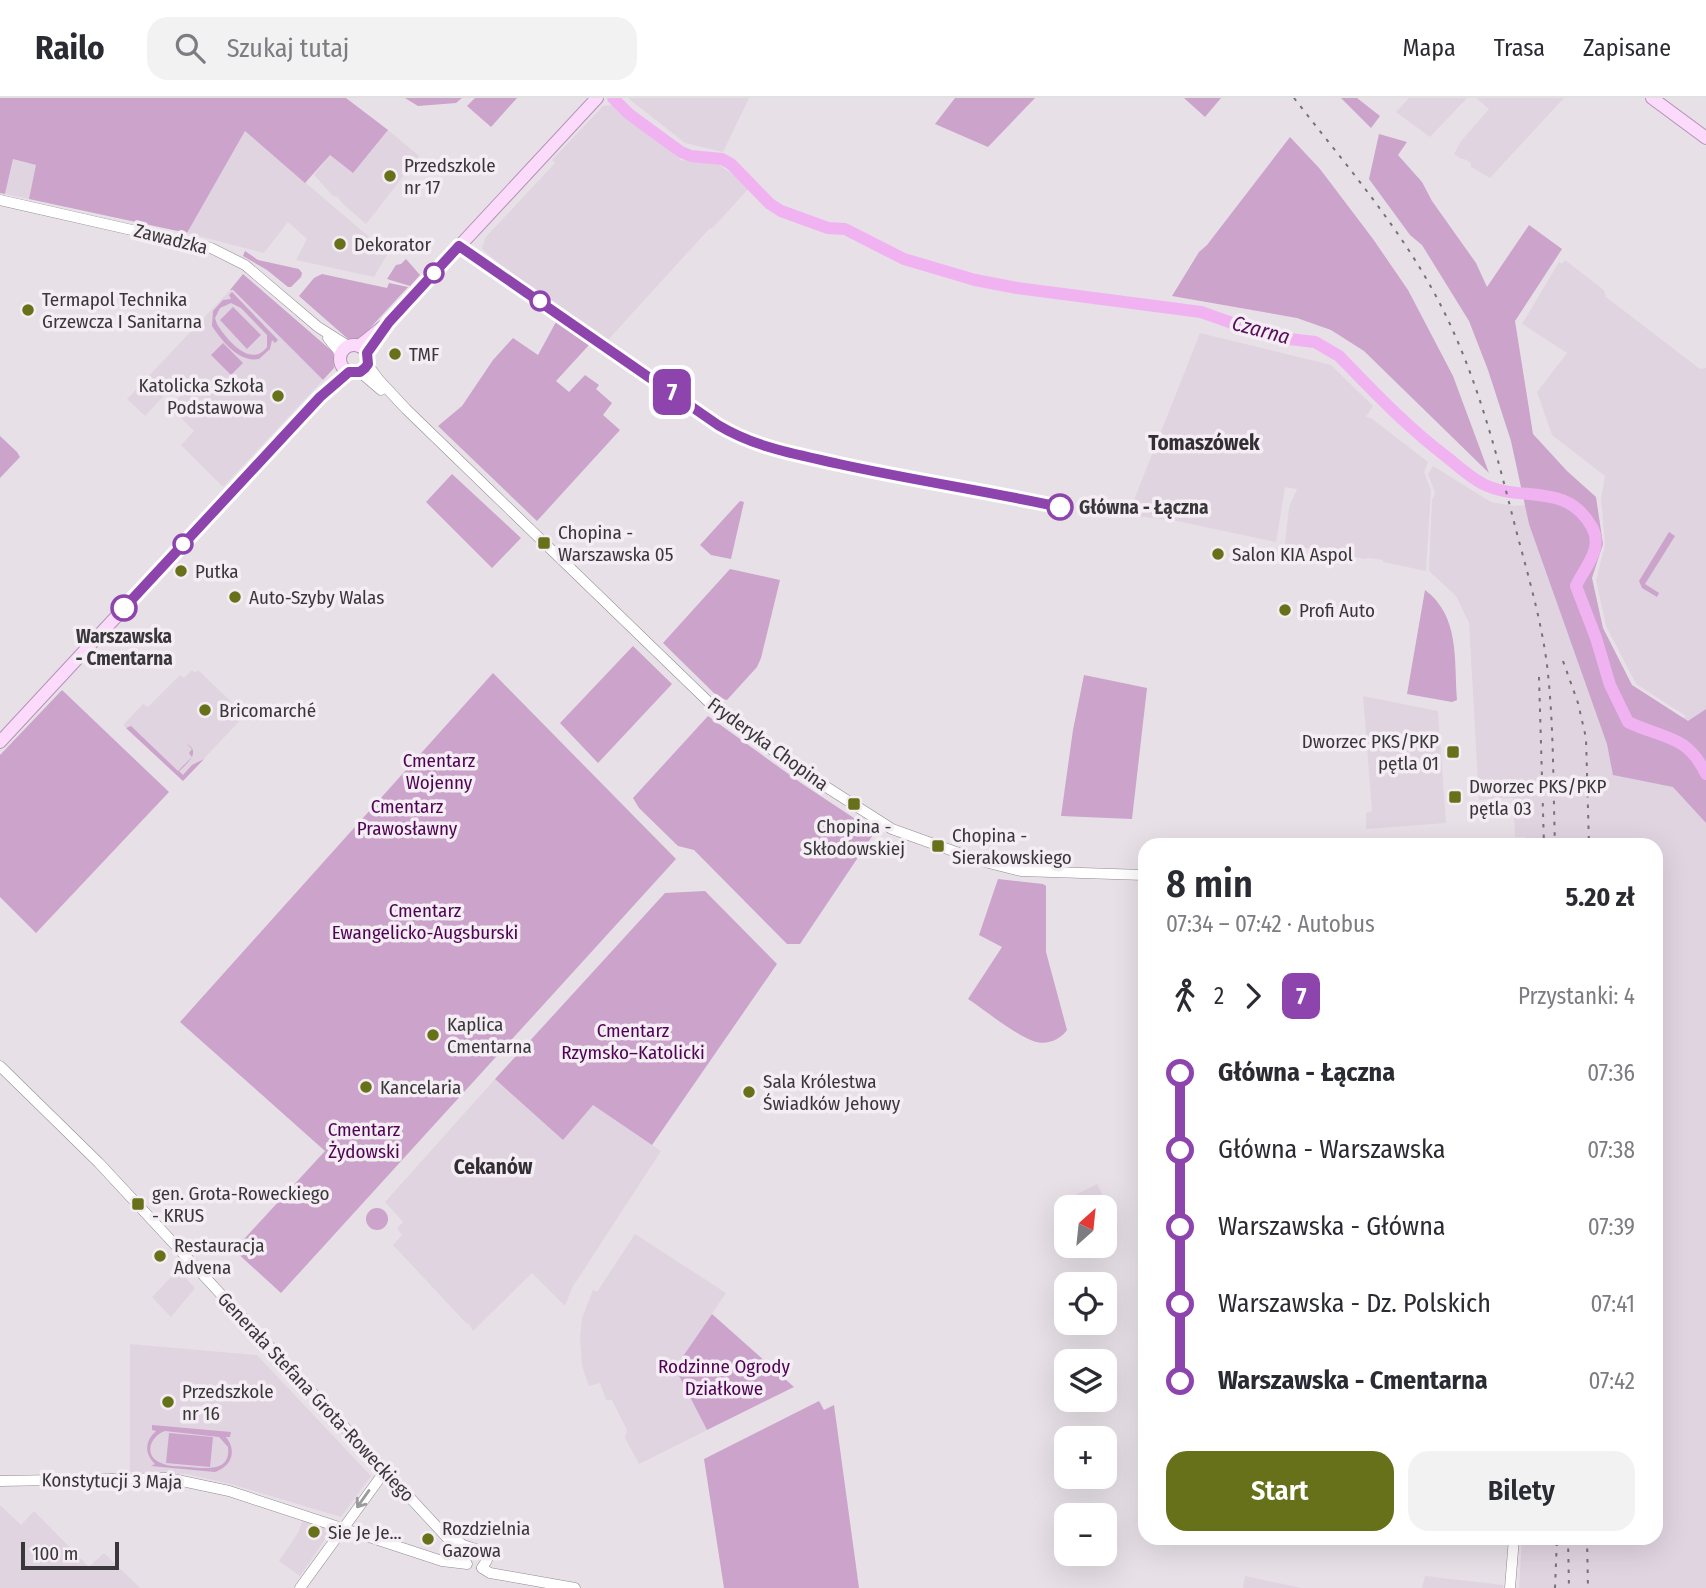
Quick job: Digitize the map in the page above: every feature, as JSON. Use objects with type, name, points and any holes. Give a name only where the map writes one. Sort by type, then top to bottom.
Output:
[{"type":"main road","points":[[0,742],[597,98]]},
{"type":"main road","points":[[1652,98],[1706,138]]},
{"type":"street","name":"Zawadzka","points":[[0,200],[211,248],[254,272],[354,359]]},
{"type":"street","name":"Fryderyka Chopina","points":[[354,359],[719,712],[815,780],[892,829],[981,861],[1021,871],[1138,875]]},
{"type":"street","name":"Generała Stefana Grota-Roweckiego","points":[[0,1066],[99,1163],[467,1561]]},
{"type":"street","points":[[300,1588],[385,1471]]},
{"type":"street","name":"Konstytucji 3 Maja","points":[[0,1481],[184,1480],[229,1491],[442,1561],[467,1561]]},
{"type":"street","name":"Generała Stefana Grota-Roweckiego","points":[[428,1517],[457,1541],[477,1548]]},
{"type":"street","points":[[1510,1588],[1513,1545]]},
{"type":"street","points":[[485,1564],[475,1570],[467,1561],[471,1550],[477,1548],[485,1552],[485,1564],[490,1573],[575,1588]]},
{"type":"shaded area","points":[[628,98],[749,98],[723,152],[685,143]]},
{"type":"shaded area","points":[[1409,98],[1467,98],[1430,137],[1396,112]]},
{"type":"shaded area","points":[[1476,98],[1564,98],[1490,178],[1454,154],[1461,141],[1489,109]]},
{"type":"shaded area","points":[[612,105],[681,160],[718,164],[750,187],[608,340],[500,265],[482,249],[485,238],[555,163],[552,160],[603,106]]},
{"type":"shaded area","points":[[388,130],[419,156],[366,224],[338,197],[333,196],[314,175],[330,155],[353,173]]},
{"type":"shaded area","points":[[245,131],[388,253],[374,277],[296,260],[307,239],[288,222],[264,253],[187,233]]},
{"type":"shaded area","points":[[13,159],[37,165],[29,199],[5,194]]},
{"type":"shaded area","points":[[1565,260],[1604,290],[1606,297],[1700,369],[1706,368],[1706,1588],[1519,1588],[1522,1545],[1663,1545],[1663,838],[1515,837],[1513,798],[1479,800],[1469,623],[1456,596],[1429,571],[1432,500],[1435,493],[1428,474],[1433,466],[1491,502],[1514,506],[1537,504],[1584,560],[1616,763],[1686,716],[1636,684],[1606,626],[1596,580],[1605,545],[1601,499],[1605,476],[1552,435],[1537,392],[1567,353],[1522,324],[1559,262],[1562,264]]},
{"type":"shaded area","points":[[230,290],[323,380],[223,487],[181,445],[194,431],[170,407],[182,394],[174,385],[145,416],[127,399]]},
{"type":"shaded area","points":[[1200,333],[1331,365],[1373,406],[1366,417],[1371,418],[1428,462],[1424,472],[1431,490],[1426,571],[1383,560],[1285,544],[1289,507],[1297,489],[1285,487],[1276,542],[1177,521],[1128,515]]},
{"type":"shaded area","points":[[192,670],[195,673],[198,670],[245,715],[183,781],[123,725],[143,704],[148,707],[180,675],[184,678]]},
{"type":"shaded area","points":[[1363,696],[1438,711],[1446,823],[1366,829],[1366,813],[1372,811]]},
{"type":"shaded area","points":[[495,1079],[563,1140],[593,1105],[661,1151],[572,1288],[565,1306],[532,1273],[473,1331],[393,1245],[402,1235],[397,1228],[403,1222],[385,1202]]},
{"type":"shaded area","points":[[1097,1184],[1102,1195],[1076,1195]]},
{"type":"shaded area","points":[[635,1234],[726,1293],[675,1368],[707,1430],[639,1464],[625,1438],[627,1430],[612,1400],[606,1400],[600,1383],[589,1386],[582,1366],[580,1339],[582,1318],[593,1290],[597,1292]]},
{"type":"shaded area","points":[[178,1270],[195,1288],[171,1317],[152,1297]]},
{"type":"shaded area","points":[[130,1344],[257,1355],[371,1476],[341,1517],[187,1474],[130,1472]]},
{"type":"shaded area","points":[[0,1505],[21,1525],[34,1511],[89,1567],[104,1553],[140,1588],[0,1588]]},
{"type":"shaded area","points":[[303,1520],[328,1528],[330,1532],[300,1576],[279,1561],[298,1533]]},
{"type":"shaded area","points":[[1245,1576],[1302,1588],[1243,1588]]},
{"type":"shaded area","points":[[1425,1576],[1503,1585],[1503,1588],[1422,1588]]},
{"type":"green space","points":[[0,98],[346,98],[388,130],[353,173],[330,155],[305,183],[245,131],[187,233],[29,199],[36,165],[13,159],[5,194],[0,193]]},
{"type":"green space","points":[[405,98],[462,98],[456,103],[418,106]]},
{"type":"green space","points":[[475,98],[517,98],[491,127],[467,106]]},
{"type":"green space","points":[[955,98],[1035,98],[988,147],[935,124]]},
{"type":"green space","points":[[1184,98],[1221,98],[1205,117]]},
{"type":"green space","points":[[1341,98],[1357,98],[1380,116],[1371,128]]},
{"type":"green space","points":[[1379,134],[1407,142],[1398,155],[1422,182],[1432,201],[1476,263],[1487,287],[1529,225],[1562,249],[1515,321],[1533,434],[1567,471],[1596,497],[1603,544],[1592,578],[1603,628],[1632,685],[1688,721],[1706,709],[1706,823],[1673,787],[1613,775],[1607,744],[1529,524],[1511,441],[1469,321],[1422,245],[1410,235],[1369,179]]},
{"type":"green space","points":[[1290,137],[1320,169],[1408,290],[1453,376],[1489,473],[1364,351],[1331,330],[1297,318],[1172,296],[1199,252]]},
{"type":"green space","points":[[245,251],[258,260],[299,269],[301,277],[288,287],[243,256]]},
{"type":"green space","points":[[406,259],[420,275],[410,286],[387,279],[396,265]]},
{"type":"green space","points":[[243,274],[333,352],[334,368],[323,380],[230,290]]},
{"type":"green space","points":[[322,274],[387,288],[389,283],[408,287],[360,339],[348,339],[299,296],[314,278]]},
{"type":"green space","points":[[232,292],[278,340],[275,343],[272,340],[270,349],[259,359],[245,358],[238,354],[212,326],[213,311],[223,300],[231,299],[229,295]],"holes":[[[231,303],[241,308],[267,335],[267,347],[261,353],[254,355],[239,349],[217,324],[215,318],[220,308]]]},
{"type":"green space","points":[[233,307],[261,335],[247,349],[220,320]]},
{"type":"green space","points":[[556,322],[589,345],[556,381],[569,392],[585,375],[599,385],[596,389],[612,403],[603,415],[620,430],[537,521],[438,426],[462,406],[493,360],[513,338],[538,355]]},
{"type":"green space","points":[[223,343],[243,363],[231,375],[211,355]]},
{"type":"green space","points":[[0,436],[20,457],[0,478]]},
{"type":"green space","points":[[452,474],[521,538],[492,568],[426,502]]},
{"type":"green space","points":[[740,501],[744,502],[731,559],[711,555],[700,545]]},
{"type":"green space","points":[[1669,532],[1675,536],[1645,584],[1659,593],[1657,597],[1642,588],[1639,581]]},
{"type":"green space","points":[[730,569],[780,580],[761,658],[757,667],[727,700],[719,698],[663,643]]},
{"type":"green space","points":[[1425,590],[1436,601],[1450,626],[1455,654],[1457,700],[1452,702],[1407,694]]},
{"type":"green space","points":[[633,646],[672,684],[598,763],[560,723]]},
{"type":"green space","points":[[493,673],[676,859],[281,1293],[234,1250],[325,1151],[180,1022]]},
{"type":"green space","points":[[1084,675],[1147,688],[1132,819],[1061,816]]},
{"type":"green space","points":[[62,690],[169,792],[36,933],[0,897],[0,755]]},
{"type":"green space","points":[[708,716],[875,832],[800,944],[787,944],[694,850],[678,846],[639,808],[633,798]]},
{"type":"green space","points":[[131,726],[178,771],[192,757],[179,771],[183,775],[192,765],[204,759],[183,781],[126,728]]},
{"type":"green space","points":[[998,879],[1046,886],[1046,952],[1067,1030],[1052,1041],[1043,1043],[1025,1038],[968,999],[1002,947],[979,935]]},
{"type":"green space","name":"Cmentarz Rzymsko–Katolicki","points":[[705,891],[777,964],[652,1145],[593,1105],[563,1140],[495,1079],[665,893]]},
{"type":"green space","points":[[377,1208],[385,1211],[388,1219],[385,1227],[377,1230],[369,1227],[366,1219],[369,1211]]},
{"type":"green space","name":"Rodzinne Ogrody Działkowe","points":[[712,1314],[794,1387],[707,1430],[675,1368]]},
{"type":"green space","points":[[819,1401],[824,1410],[834,1405],[859,1588],[724,1588],[704,1459]]},
{"type":"green space","points":[[152,1425],[231,1432],[230,1437],[226,1437],[231,1448],[231,1457],[225,1466],[215,1472],[151,1466],[155,1464],[147,1447],[156,1431],[152,1430]],"holes":[[[165,1431],[219,1437],[228,1447],[228,1455],[225,1461],[216,1467],[167,1465],[155,1460],[150,1451],[152,1441]]]},
{"type":"green space","points":[[169,1433],[213,1437],[210,1467],[166,1463]]},
{"type":"waterway","name":"Czarna","points":[[613,98],[629,114],[681,152],[691,156],[722,159],[731,164],[770,204],[781,211],[828,228],[845,229],[904,259],[975,280],[1017,288],[1201,312],[1272,337],[1315,342],[1339,356],[1405,422],[1478,481],[1498,489],[1556,498],[1581,513],[1592,527],[1596,543],[1592,558],[1576,586],[1610,685],[1628,722],[1682,744],[1691,751],[1706,774]]},
{"type":"railway","points":[[1294,98],[1366,190],[1416,262],[1446,315],[1481,404],[1533,595],[1544,647],[1551,710],[1555,838]]},
{"type":"railway","points":[[1563,661],[1578,703],[1586,738],[1589,838]]},
{"type":"railway","points":[[1539,677],[1544,838]]},
{"type":"railway","points":[[1555,1588],[1557,1545]]},
{"type":"railway","points":[[1568,1545],[1569,1588]]},
{"type":"railway","points":[[1587,1545],[1588,1588]]},
{"type":"bus line","name":"7","points":[[124,608],[320,397],[349,372],[360,372],[365,368],[368,364],[367,353],[389,322],[459,246],[718,425],[745,440],[773,450],[1060,507]]},
{"type":"place","name":"Przedszkole nr 17","points":[[390,176]]},
{"type":"place","name":"Dekorator","points":[[340,244]]},
{"type":"place","name":"Termapol Technika Grzewcza I Sanitarna","points":[[28,310]]},
{"type":"place","name":"TMF","points":[[395,354]]},
{"type":"place","name":"Katolicka Szkoła Podstawowa","points":[[278,396]]},
{"type":"place","name":"Główna - Łączna","points":[[1060,507]]},
{"type":"place","name":"Chopina - Warszawska 05","points":[[544,543]]},
{"type":"place","name":"Salon KIA Aspol","points":[[1218,554]]},
{"type":"place","name":"Putka","points":[[181,571]]},
{"type":"place","name":"Auto-Szyby Walas","points":[[235,597]]},
{"type":"place","name":"Warszawska - Cmentarna","points":[[124,608]]},
{"type":"place","name":"Profi Auto","points":[[1285,610]]},
{"type":"place","name":"Bricomarché","points":[[205,710]]},
{"type":"place","name":"Dworzec PKS/PKP pętla 01","points":[[1453,752]]},
{"type":"place","name":"Dworzec PKS/PKP pętla 03","points":[[1455,797]]},
{"type":"place","name":"Chopina - Skłodowskiej","points":[[854,804]]},
{"type":"place","name":"Chopina - Sierakowskiego","points":[[938,846]]},
{"type":"place","name":"Kaplica Cmentarna","points":[[433,1035]]},
{"type":"place","name":"Kancelaria","points":[[366,1087]]},
{"type":"place","name":"Sala Królestwa Świadków Jehowy","points":[[749,1092]]},
{"type":"place","name":"gen. Grota-Roweckiego - KRUS","points":[[138,1204]]},
{"type":"place","name":"Restauracja Advena","points":[[160,1256]]},
{"type":"place","name":"Przedszkole nr 16","points":[[168,1402]]},
{"type":"place","name":"Sie Je Je...","points":[[314,1532]]},
{"type":"place","name":"Rozdzielnia Gazowa","points":[[428,1539]]},
{"type":"district","name":"Tomaszówek","points":[[1204,443]]},
{"type":"district","name":"Cekanów","points":[[493,1167]]},
{"type":"park label","name":"Cmentarz Wojenny","points":[[439,771]]},
{"type":"park label","name":"Cmentarz Prawosławny","points":[[407,817]]},
{"type":"park label","name":"Cmentarz Ewangelicko-Augsburski","points":[[425,921]]},
{"type":"park label","name":"Cmentarz Żydowski","points":[[364,1140]]}]
